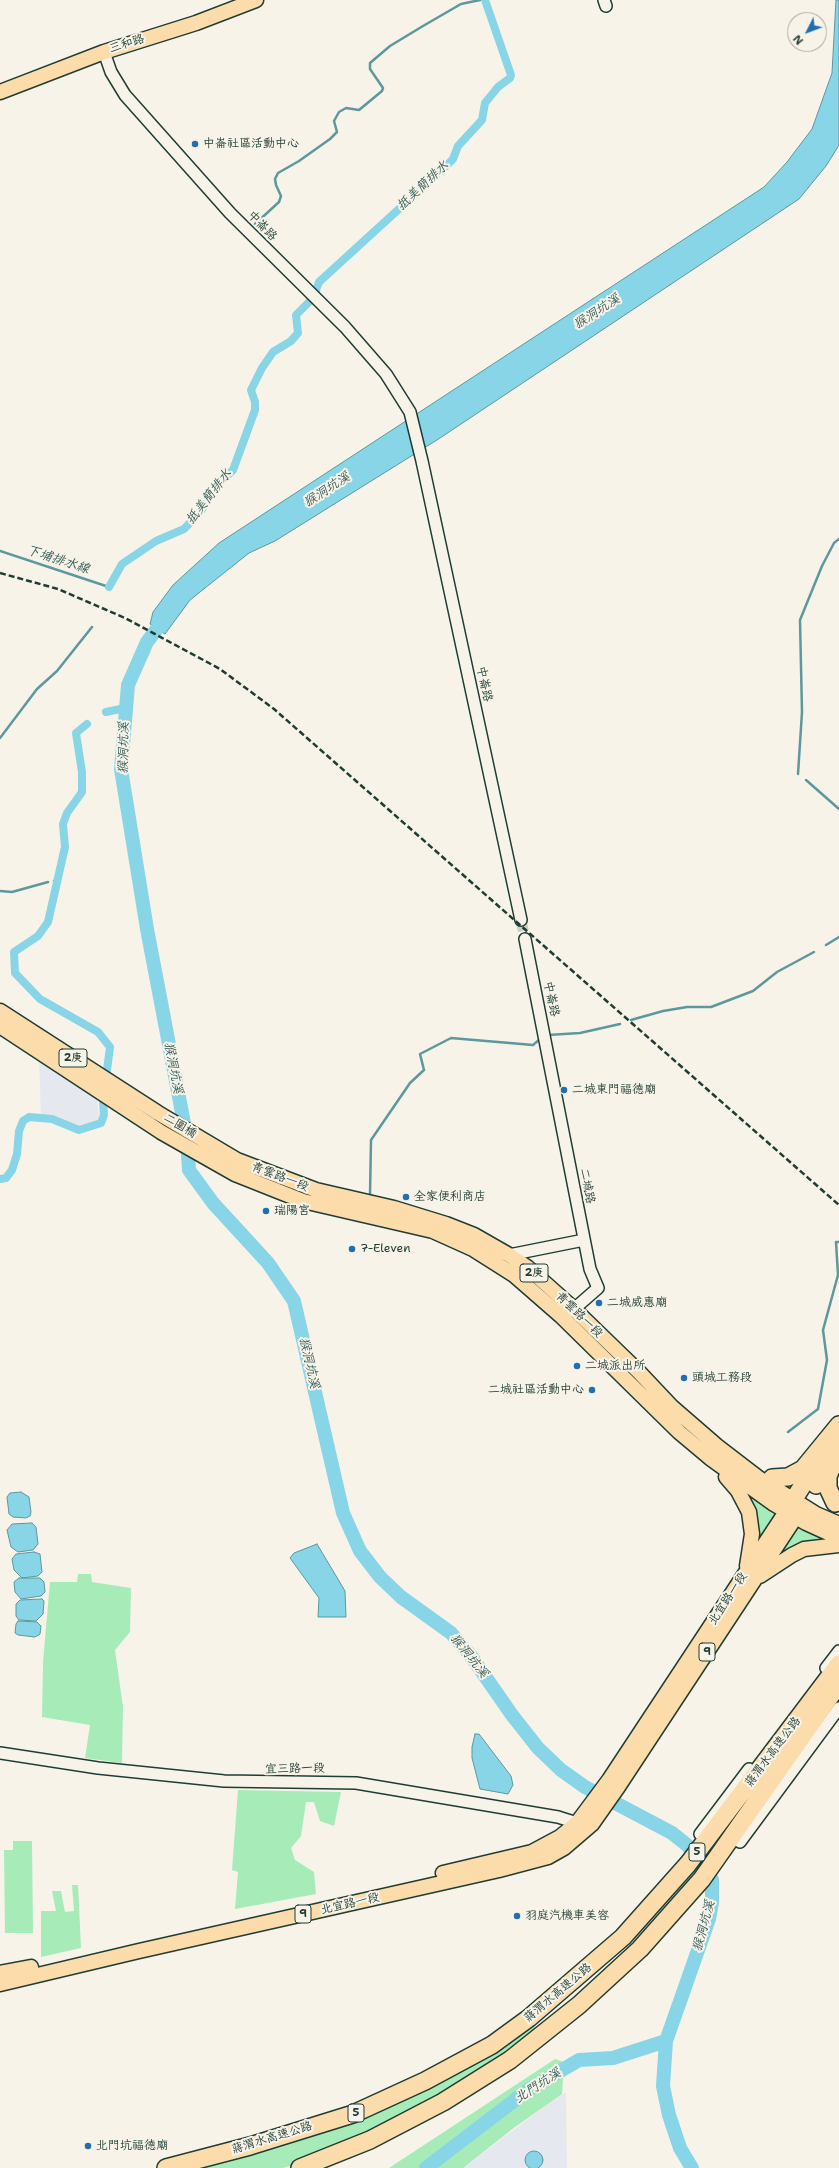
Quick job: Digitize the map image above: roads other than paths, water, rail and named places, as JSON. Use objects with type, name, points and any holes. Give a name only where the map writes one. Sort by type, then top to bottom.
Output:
[{"type":"highway","points":[[766,1478],[788,1477],[803,1469],[839,1426]]},
{"type":"highway","points":[[795,1508],[839,1426]]},
{"type":"highway","points":[[795,1508],[839,1446]]},
{"type":"highway","points":[[837,1506],[828,1488],[828,1476],[839,1452]]},
{"type":"highway","name":"蔣渭水高速公路","points":[[166,2168],[250,2146],[352,2114],[425,2081],[486,2048],[530,2018],[623,1937],[688,1864],[839,1664]]},
{"type":"highway","name":"蔣渭水高速公路","points":[[300,2168],[370,2140],[408,2121],[510,2060],[539,2039],[640,1949],[702,1879],[839,1684]]},
{"type":"main road","name":"三和路","points":[[0,92],[104,52],[196,23],[256,0]]},
{"type":"main road","name":"二圍橋","points":[[0,1011],[215,1148]]},
{"type":"main road","name":"二圍橋","points":[[0,1026],[150,1125],[220,1167]]},
{"type":"main road","name":"青雲路一段","points":[[215,1148],[265,1172],[316,1190],[394,1208],[446,1224],[474,1235],[509,1255],[527,1267],[574,1310],[604,1349],[679,1432],[710,1458],[736,1478],[795,1508],[839,1524]]},
{"type":"main road","name":"青雲路一段","points":[[220,1167],[268,1188],[303,1201],[433,1231],[473,1249],[514,1275],[561,1316],[604,1349],[640,1372],[672,1407],[717,1446],[766,1478],[795,1508],[839,1538]]},
{"type":"main road","points":[[710,1458],[738,1491],[749,1512],[752,1534],[751,1576],[797,1552],[823,1546],[839,1545]]},
{"type":"main road","name":"北宜路一段","points":[[0,1984],[499,1870],[552,1855],[585,1822],[614,1783],[795,1508]]},
{"type":"main road","name":"北宜路一段","points":[[0,1973],[532,1852],[585,1822]]},
{"type":"street","name":"中崙路","points":[[104,52],[111,72],[125,95],[230,213],[345,327],[386,374],[410,412],[421,455],[521,920]]},
{"type":"street","name":"中崙路","points":[[525,939],[546,1040]]},
{"type":"street","name":"二城路","points":[[546,1040],[590,1269],[598,1288],[574,1310],[561,1316]]},
{"type":"street","points":[[509,1255],[584,1240]]},
{"type":"street","points":[[700,1834],[839,1651]]},
{"type":"street","points":[[740,1842],[839,1708]]},
{"type":"street","name":"宜三路一段","points":[[0,1753],[98,1768],[224,1781],[356,1782],[585,1822]]},
{"type":"water","points":[[836,0],[839,0],[839,145],[826,166],[799,199],[437,440],[275,541],[249,553],[190,600],[165,634],[150,624],[153,612],[173,585],[219,543],[764,187],[787,162],[812,129],[832,73]]},
{"type":"water","points":[[21,1492],[29,1497],[31,1512],[30,1516],[26,1518],[13,1517],[9,1514],[7,1497],[10,1493]]},
{"type":"water","points":[[32,1523],[36,1527],[38,1544],[33,1550],[18,1552],[11,1547],[7,1530],[12,1524]]},
{"type":"water","points":[[317,1544],[345,1591],[346,1617],[318,1617],[319,1598],[290,1558],[294,1553]]},
{"type":"water","points":[[34,1552],[40,1554],[42,1572],[38,1576],[22,1578],[14,1570],[12,1559],[16,1554]]},
{"type":"water","points":[[19,1578],[40,1578],[44,1582],[45,1592],[41,1596],[21,1599],[15,1592],[14,1582]]},
{"type":"water","points":[[42,1599],[44,1601],[43,1614],[36,1621],[19,1620],[16,1616],[16,1604],[20,1600]]},
{"type":"water","points":[[18,1621],[37,1622],[41,1626],[40,1634],[35,1637],[18,1635],[15,1633],[16,1624]]},
{"type":"water","points":[[475,1734],[479,1734],[511,1776],[513,1785],[508,1794],[480,1789],[472,1758],[472,1747]]},
{"type":"water","points":[[534,2151],[540,2154],[543,2160],[540,2166],[534,2169],[528,2166],[525,2160],[528,2154]]},
{"type":"waterway","points":[[255,224],[279,202],[281,196],[275,179],[278,173],[299,161],[330,139],[337,132],[334,121],[339,112],[346,108],[359,110],[382,91],[383,88],[370,69],[370,63],[390,46],[461,4],[480,0]]},
{"type":"waterway","name":"抵美簡排水","points":[[315,293],[319,282],[453,159],[458,146],[482,120],[485,103],[498,87],[510,78],[511,75],[485,0]]},
{"type":"waterway","name":"抵美簡排水","points":[[109,587],[122,564],[156,541],[184,529],[201,511],[216,486],[233,470],[255,410],[255,402],[251,390],[262,368],[273,352],[291,341],[298,333],[296,315],[311,300]]},
{"type":"waterway","points":[[798,774],[802,712],[800,620],[822,566],[834,543],[839,539]]},
{"type":"waterway","name":"下埔排水線","points":[[0,551],[109,587]]},
{"type":"waterway","name":"猴洞坑溪","points":[[169,613],[147,642],[128,685],[121,769],[147,929],[187,1139],[189,1170],[213,1203],[268,1263],[294,1301],[343,1513],[360,1551],[380,1577],[401,1597],[451,1633],[471,1656],[512,1715],[538,1748],[561,1770],[585,1787],[672,1833],[687,1845],[702,1862],[712,1880],[712,1903],[709,1919],[666,2041],[663,2086],[669,2115],[680,2148],[692,2168]]},
{"type":"waterway","name":"抵美簡排水","points":[[0,738],[37,689],[57,671],[92,627]]},
{"type":"waterway","points":[[106,712],[125,708]]},
{"type":"waterway","points":[[87,724],[76,733],[82,772],[82,792],[67,813],[63,824],[65,847],[48,922],[38,936],[14,952],[15,973],[40,999],[98,1032],[110,1047],[107,1070]]},
{"type":"waterway","points":[[806,780],[839,809]]},
{"type":"waterway","points":[[54,881],[59,879]]},
{"type":"waterway","points":[[0,891],[12,892],[48,882]]},
{"type":"waterway","points":[[826,945],[839,937]]},
{"type":"waterway","points":[[631,1020],[663,1011],[687,1007],[711,1007],[753,991],[777,972],[814,952]]},
{"type":"waterway","points":[[548,1035],[580,1033],[620,1024]]},
{"type":"waterway","points":[[370,1195],[371,1140],[410,1083],[424,1070],[420,1054],[451,1038],[533,1045],[540,1039]]},
{"type":"waterway","points":[[0,1179],[6,1178],[12,1170],[17,1154],[19,1131],[23,1121],[29,1117],[52,1119],[79,1130],[101,1123],[104,1115],[103,1101]]},
{"type":"waterway","points":[[788,1432],[818,1409],[827,1360],[823,1330],[838,1275],[836,1242],[839,1242]]},
{"type":"waterway","name":"北門坑溪","points":[[426,2168],[528,2090],[579,2060],[613,2058],[666,2041]]},
{"type":"tunnel","points":[[521,920],[525,939]]},
{"type":"railway","points":[[0,573],[58,589],[125,618],[220,669],[274,709],[839,1205]]},
{"type":"place","name":"中崙社區活動中心","points":[[195,144]]},
{"type":"place","name":"二城東門福德廟","points":[[564,1090]]},
{"type":"place","name":"全家便利商店","points":[[406,1197]]},
{"type":"place","name":"瑞陽宮","points":[[266,1211]]},
{"type":"place","name":"7-Eleven","points":[[352,1249]]},
{"type":"place","name":"二城威惠廟","points":[[599,1303]]},
{"type":"place","name":"二城派出所","points":[[577,1366]]},
{"type":"place","name":"頭城工務段","points":[[684,1378]]},
{"type":"place","name":"二城社區活動中心","points":[[592,1390]]},
{"type":"place","name":"羽庭汽機車美容","points":[[517,1916]]},
{"type":"place","name":"北門坑福德廟","points":[[88,2146]]}]
